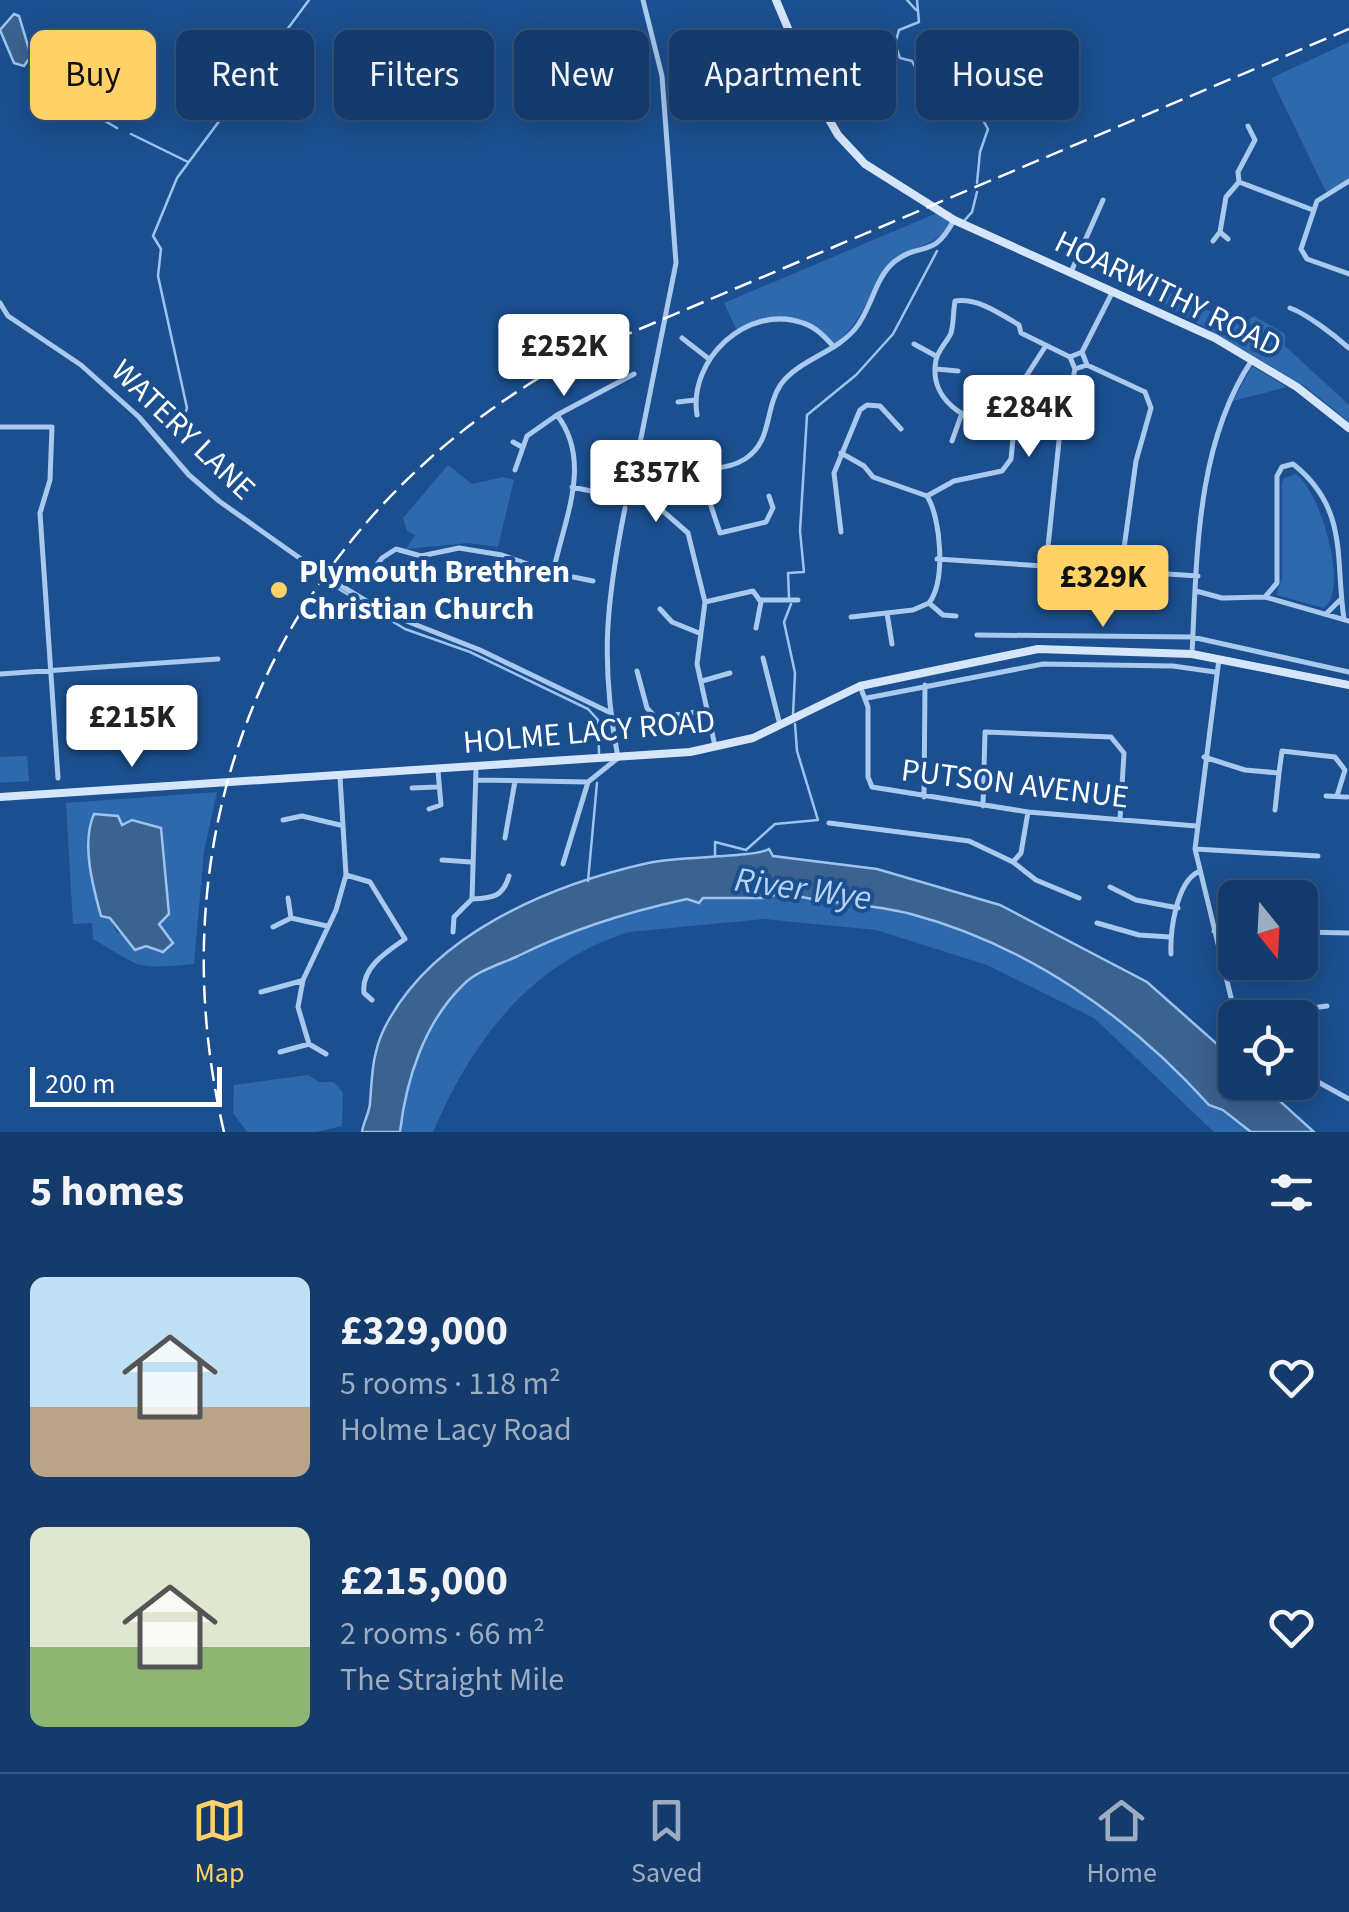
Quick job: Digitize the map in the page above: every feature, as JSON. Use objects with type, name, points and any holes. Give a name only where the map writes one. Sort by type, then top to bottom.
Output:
[{"type":"street","points":[[629,498],[676,263],[662,76],[642,0]]},
{"type":"street","name":"HOARWITHY ROAD","points":[[776,0],[838,135],[864,164],[954,220],[1113,290],[1252,360],[1319,402],[1349,428]]},
{"type":"street","points":[[1213,241],[1220,232],[1226,196],[1239,182],[1238,172],[1255,140],[1248,126]]},
{"type":"street","points":[[1349,181],[1326,192],[1314,210],[1301,255],[1349,274]]},
{"type":"street","points":[[1239,182],[1314,210]]},
{"type":"street","points":[[1071,272],[1103,200]]},
{"type":"street","points":[[670,460],[710,468],[738,463],[758,448],[780,386],[834,346],[862,319],[886,270],[904,256],[938,245],[954,220]]},
{"type":"street","points":[[1220,232],[1228,239]]},
{"type":"street","points":[[1070,358],[1082,352],[1113,290]]},
{"type":"street","points":[[1014,426],[995,428],[961,416],[941,393],[936,356],[953,326],[955,302],[972,301],[994,311],[1070,358],[1075,369],[1059,440],[1046,566]]},
{"type":"street","name":"WATERY LANE","points":[[0,303],[8,316],[102,383],[220,502],[324,576],[386,614],[480,650],[609,712]]},
{"type":"street","points":[[1290,308],[1308,314],[1316,327],[1349,348]]},
{"type":"street","points":[[697,415],[695,400],[708,359],[742,329],[783,320],[806,324],[834,346]]},
{"type":"street","points":[[682,338],[708,359]]},
{"type":"street","points":[[914,344],[936,356]]},
{"type":"street","points":[[927,496],[954,481],[1002,470],[1011,459],[1018,389],[1045,346]]},
{"type":"street","points":[[1082,352],[1086,365]]},
{"type":"street","points":[[1192,654],[1210,448],[1231,392],[1252,360]]},
{"type":"street","points":[[1075,369],[1086,365],[1145,392],[1150,408],[1134,474],[1121,570]]},
{"type":"street","points":[[936,369],[958,372]]},
{"type":"street","points":[[515,470],[527,436],[556,414],[634,374]]},
{"type":"street","points":[[678,402],[695,400]]},
{"type":"street","points":[[841,532],[834,473],[860,410],[867,404],[880,406],[901,430]]},
{"type":"street","points":[[552,573],[578,459],[570,432],[556,414]]},
{"type":"street","points":[[952,441],[961,416]]},
{"type":"street","points":[[0,426],[52,427],[50,480],[40,513],[58,778]]},
{"type":"street","points":[[512,442],[522,448]]},
{"type":"street","points":[[842,453],[864,466],[873,477],[927,496],[936,514],[935,596],[929,603],[852,617]]},
{"type":"street","points":[[1265,598],[1277,583],[1276,476],[1282,467],[1292,464],[1310,480],[1333,521],[1343,572],[1340,599],[1346,620]]},
{"type":"street","points":[[710,468],[708,497],[720,533],[766,522],[772,508],[769,496]]},
{"type":"street","points":[[572,488],[656,505],[680,522],[693,547],[705,602],[696,664],[715,747]]},
{"type":"street","points":[[563,864],[588,782],[618,758],[609,712],[606,610],[626,508]]},
{"type":"street","points":[[368,576],[382,558],[396,550],[421,556],[460,548],[502,555],[552,573],[592,581]]},
{"type":"street","points":[[937,559],[1198,576]]},
{"type":"street","points":[[705,602],[753,591],[760,600],[756,628]]},
{"type":"street","points":[[1196,591],[1222,598],[1265,598],[1346,620]]},
{"type":"street","points":[[1327,613],[1340,599]]},
{"type":"street","points":[[760,600],[798,600]]},
{"type":"street","points":[[929,603],[943,615],[956,616]]},
{"type":"street","points":[[660,609],[672,622],[699,633]]},
{"type":"street","points":[[888,612],[892,644]]},
{"type":"street","points":[[977,635],[1192,637],[1349,672]]},
{"type":"street","name":"HOLME LACY ROAD","points":[[0,797],[507,767],[715,747],[780,725],[860,686],[1038,649],[1192,654],[1349,685]]},
{"type":"street","points":[[763,658],[780,725]]},
{"type":"street","points":[[0,674],[218,659]]},
{"type":"street","points":[[1219,660],[1195,849],[1231,1000]]},
{"type":"street","points":[[866,698],[1043,664],[1215,672]]},
{"type":"street","points":[[637,671],[647,708],[656,718],[708,710]]},
{"type":"street","points":[[702,681],[730,674]]},
{"type":"street","name":"PUTSON AVENUE","points":[[860,686],[866,698],[869,783],[878,790],[1028,812],[1196,826]]},
{"type":"street","points":[[924,798],[925,686]]},
{"type":"street","points":[[983,806],[985,732],[1111,737],[1122,745],[1124,753],[1120,820]]},
{"type":"street","points":[[1275,810],[1282,751],[1335,757],[1345,770],[1336,796]]},
{"type":"street","points":[[1204,757],[1245,770],[1279,773]]},
{"type":"street","points":[[505,838],[511,781],[507,767]]},
{"type":"street","points":[[472,899],[476,769]]},
{"type":"street","points":[[429,809],[441,805],[438,771]]},
{"type":"street","points":[[326,1054],[309,1044],[298,1008],[303,980],[346,875],[340,777]]},
{"type":"street","points":[[476,780],[588,782]]},
{"type":"street","points":[[412,788],[437,787]]},
{"type":"street","points":[[1326,796],[1347,797]]},
{"type":"street","points":[[1014,862],[1021,854],[1028,812]]},
{"type":"street","points":[[283,820],[302,816],[340,825]]},
{"type":"street","points":[[829,823],[970,840],[1014,862],[1036,880],[1079,898]]},
{"type":"street","points":[[1195,849],[1318,856]]},
{"type":"street","points":[[442,860],[472,862]]},
{"type":"street","points":[[1171,954],[1170,936],[1186,880],[1198,872]]},
{"type":"street","points":[[346,875],[370,882],[404,939],[384,952],[365,976],[364,993],[372,1000]]},
{"type":"street","points":[[453,932],[454,917],[472,899],[496,897],[509,876]]},
{"type":"street","points":[[1110,887],[1136,900],[1178,908]]},
{"type":"street","points":[[288,898],[290,918]]},
{"type":"street","points":[[274,927],[290,918],[326,926]]},
{"type":"street","points":[[1097,923],[1140,935],[1170,936]]},
{"type":"street","points":[[1318,932],[1349,933]]},
{"type":"street","points":[[261,992],[303,980]]},
{"type":"street","points":[[1318,1007],[1327,1006]]},
{"type":"street","points":[[280,1052],[309,1044]]},
{"type":"street","points":[[1318,1082],[1349,1099]]},
{"type":"shaded area","points":[[1349,42],[1349,183],[1326,192],[1271,78]]},
{"type":"shaded area","points":[[937,213],[954,220],[937,238],[892,264],[852,327],[833,347],[810,330],[788,322],[737,331],[724,303]]},
{"type":"shaded area","points":[[1159,288],[1242,326],[1254,316],[1285,334],[1285,346],[1349,405],[1349,422],[1306,387],[1161,302]]},
{"type":"shaded area","points":[[1252,366],[1287,387],[1233,401]]},
{"type":"shaded area","points":[[448,465],[472,484],[503,477],[514,480],[498,547],[468,543],[406,549],[415,535],[407,531],[403,518]]},
{"type":"shaded area","points":[[1296,474],[1315,501],[1329,542],[1334,583],[1324,608],[1276,595],[1282,578],[1282,484],[1284,478]]},
{"type":"shaded area","points":[[27,756],[29,781],[0,783],[0,757]]},
{"type":"shaded area","points":[[217,792],[204,851],[194,964],[140,965],[93,939],[92,923],[73,924],[66,803]],"holes":[[[94,814],[121,825],[161,828],[169,914],[159,923],[117,933],[110,918],[101,916],[88,838]]]},
{"type":"shaded area","points":[[783,893],[911,914],[995,944],[1074,988],[1110,1014],[1145,1042],[1209,1105],[1223,1110],[1251,1132],[1214,1132],[1094,1018],[987,965],[876,930],[764,919],[629,932],[562,964],[508,1009],[486,1037],[433,1132],[400,1132],[412,1073],[427,1036],[449,1002],[474,977],[577,930],[640,909],[695,898]]},
{"type":"shaded area","points":[[308,1075],[319,1082],[334,1082],[343,1093],[342,1126],[316,1132],[247,1132],[233,1113],[234,1085]]},
{"type":"water","points":[[14,14],[19,16],[30,53],[24,66],[14,63],[0,30]]},
{"type":"water","points":[[94,814],[118,816],[122,825],[132,820],[161,828],[169,914],[159,924],[173,943],[163,952],[146,946],[135,950],[110,918],[101,916],[88,851]]},
{"type":"water","name":"River Wye","points":[[769,849],[773,856],[877,869],[1000,905],[1147,982],[1218,1045],[1218,1100],[1279,1100],[1314,1132],[1251,1132],[1223,1110],[1209,1105],[1145,1042],[1110,1014],[1074,988],[995,944],[911,914],[783,893],[763,898],[703,898],[699,903],[687,899],[643,910],[600,922],[489,968],[449,1000],[428,1034],[412,1073],[400,1132],[362,1132],[384,1029],[405,995],[431,966],[462,941],[534,900],[610,873],[661,861]]},
{"type":"waterway","points":[[178,436],[187,408],[158,276],[161,249],[153,236],[177,178],[309,0]]},
{"type":"waterway","points":[[907,0],[916,10]]},
{"type":"waterway","points":[[917,0],[919,22],[899,30],[895,44],[900,58],[912,61],[922,80],[935,81],[945,75],[976,94],[976,108],[988,129],[980,152],[977,183]]},
{"type":"waterway","points":[[29,62],[45,86],[117,128]]},
{"type":"waterway","points":[[131,134],[188,162]]},
{"type":"waterway","points":[[964,221],[972,212],[977,192]]},
{"type":"waterway","points":[[789,597],[788,573],[804,572],[800,531],[807,415],[856,375],[893,334],[937,251]]},
{"type":"waterway","points":[[332,585],[405,629],[470,652],[588,709],[598,720],[599,753]]},
{"type":"waterway","points":[[791,604],[784,622],[795,673],[793,715]]},
{"type":"waterway","name":"River Wye","points":[[715,856],[715,842],[746,850],[775,824],[818,820],[797,751],[795,724]]},
{"type":"waterway","points":[[588,881],[597,783]]},
{"type":"railway","points":[[224,1132],[206,1012],[207,895],[227,784],[265,679],[321,582],[393,494],[480,417],[583,353],[1349,29]]},
{"type":"place","name":"Plymouth Brethren Christian Church","points":[[279,590]]}]
